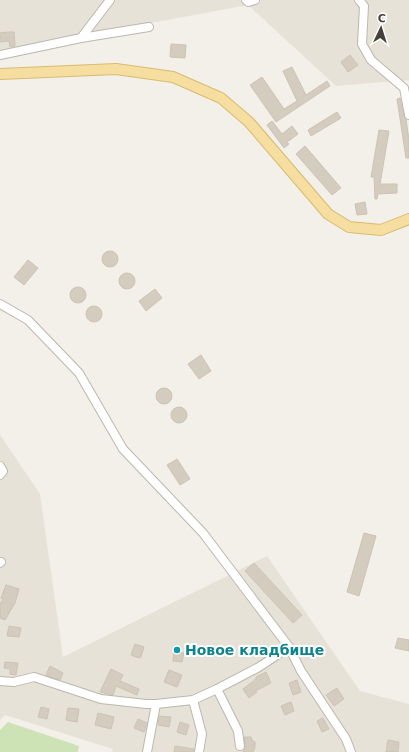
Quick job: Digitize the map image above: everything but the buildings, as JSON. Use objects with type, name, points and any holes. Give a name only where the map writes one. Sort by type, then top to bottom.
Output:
[{"type":"main road","points":[[0,74],[116,69],[173,77],[221,98],[249,122],[328,214],[349,227],[380,230],[409,219]]},
{"type":"street","points":[[82,38],[110,0]]},
{"type":"street","points":[[246,0],[248,2],[255,0]]},
{"type":"street","points":[[359,0],[364,6],[362,44],[371,60],[404,88],[409,115]]},
{"type":"street","points":[[0,55],[82,38],[149,27]]},
{"type":"street","points":[[0,304],[28,320],[79,373],[123,449],[203,533],[289,647],[301,671],[346,739],[351,752]]},
{"type":"street","points":[[0,466],[3,471],[0,475]]},
{"type":"street","points":[[0,681],[14,682],[34,677],[101,699],[156,704],[193,700],[259,667],[289,647]]},
{"type":"street","points":[[217,689],[238,731],[240,746]]},
{"type":"street","points":[[193,700],[202,734],[199,752]]},
{"type":"street","points":[[147,752],[156,704]]},
{"type":"shaded area","points":[[0,0],[409,0],[409,80],[336,86],[248,5],[0,51]]},
{"type":"shaded area","points":[[0,435],[40,494],[63,657],[267,556],[360,691],[409,704],[409,752],[112,752],[113,749],[5,715],[0,720]]},
{"type":"green space","points":[[8,722],[79,746],[78,752],[0,752],[0,730]]},
{"type":"place","name":"Новое кладбище","points":[[177,650]]}]
